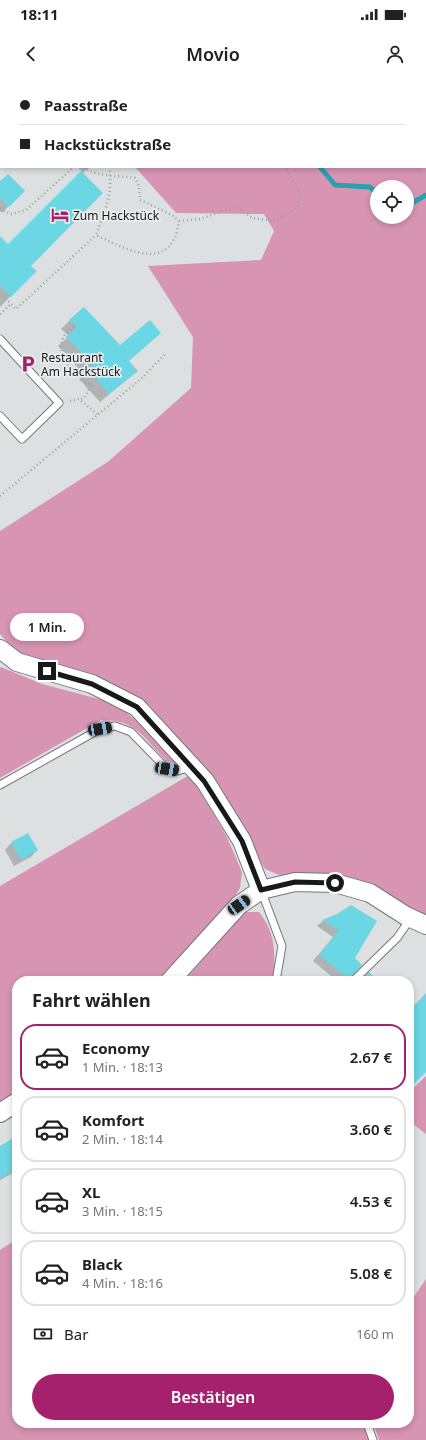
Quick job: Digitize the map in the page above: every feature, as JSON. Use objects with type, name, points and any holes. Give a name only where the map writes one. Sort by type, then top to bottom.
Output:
[{"type":"street","points":[[0,649],[17,662],[92,684],[137,707],[204,781],[242,841],[261,890]]},
{"type":"street","points":[[175,976],[239,905],[261,890],[295,882],[335,883],[370,893],[419,921]]},
{"type":"street","points":[[0,1113],[12,1105]]},
{"type":"lane","points":[[0,339],[59,402],[22,439],[0,416]]},
{"type":"lane","points":[[0,785],[100,729],[115,726],[131,732],[167,769],[178,771],[191,767]]},
{"type":"lane","points":[[261,890],[282,946],[277,976]]},
{"type":"lane","points":[[358,976],[398,938],[419,921]]},
{"type":"lane","points":[[369,1428],[373,1440]]},
{"type":"path","points":[[0,209],[11,214],[26,210],[73,168]]},
{"type":"path","points":[[85,168],[88,171],[135,178],[139,186],[140,200],[172,215],[180,221],[200,219],[232,208],[240,209],[252,218],[274,221],[287,216],[298,206],[300,193],[286,168]]},
{"type":"path","points":[[0,293],[16,309],[96,235],[107,202],[110,168]]},
{"type":"path","points":[[96,235],[122,248],[143,254],[155,253],[166,249],[174,240],[180,221]]},
{"type":"path","points":[[0,314],[11,304]]},
{"type":"path","points":[[59,402],[84,398],[91,386],[74,374],[61,354],[63,338],[74,327]]},
{"type":"path","points":[[0,496],[142,378],[165,354]]},
{"type":"path","points":[[78,399],[97,414]]},
{"type":"shaded area","points":[[136,168],[426,168],[426,918],[371,887],[340,874],[308,873],[279,875],[265,869],[215,783],[149,705],[110,682],[70,669],[19,656],[0,634],[0,531],[109,461],[191,388],[193,337],[148,266],[261,260],[274,231],[264,214],[176,213]]},
{"type":"shaded area","points":[[1,667],[42,684],[114,703],[143,726],[179,763],[167,761],[139,732],[132,727],[124,723],[101,720],[0,778]]},
{"type":"shaded area","points":[[191,776],[227,837],[242,872],[240,888],[231,902],[163,976],[12,976],[12,1094],[0,1102],[0,886],[186,777]]},
{"type":"shaded area","points":[[245,912],[259,912],[265,920],[274,945],[273,976],[188,976]]},
{"type":"shaded area","points":[[426,1076],[426,1134],[414,1125],[414,1087]]},
{"type":"shaded area","points":[[12,1242],[12,1428],[365,1428],[369,1440],[0,1440],[0,1250]]},
{"type":"shaded area","points":[[426,1279],[426,1440],[379,1440],[375,1428],[414,1428],[414,1297]]},
{"type":"building","name":"Zum Hackstück","points":[[81,171],[103,193],[31,266],[37,271],[11,297],[0,286],[0,236],[8,244]]},
{"type":"building","points":[[8,174],[25,191],[9,207],[0,198],[0,181]]},
{"type":"building","points":[[84,307],[120,345],[150,320],[161,333],[129,361],[138,371],[109,394],[88,370],[93,365],[66,337],[77,326],[69,320]]},
{"type":"building","points":[[28,833],[38,850],[21,860],[11,842]]},
{"type":"building","points":[[351,905],[377,921],[355,958],[362,965],[352,976],[345,976],[319,955],[339,930],[322,920],[337,914]]},
{"type":"building","points":[[369,972],[373,976],[365,976]]},
{"type":"building","points":[[426,993],[426,1072],[414,1084],[414,1006]]},
{"type":"building","points":[[12,1139],[12,1172],[0,1178],[0,1146]]},
{"type":"waterway","points":[[321,168],[335,185],[370,187]]},
{"type":"waterway","points":[[414,202],[426,195]]},
{"type":"place","name":"Zum Hackstück","points":[[60,215]]},
{"type":"place","name":"Restaurant Am Hackstück","points":[[28,364]]},
{"type":"route","points":[[47,671],[92,684],[137,707],[204,781],[242,841],[261,890],[295,882],[335,883]]}]
